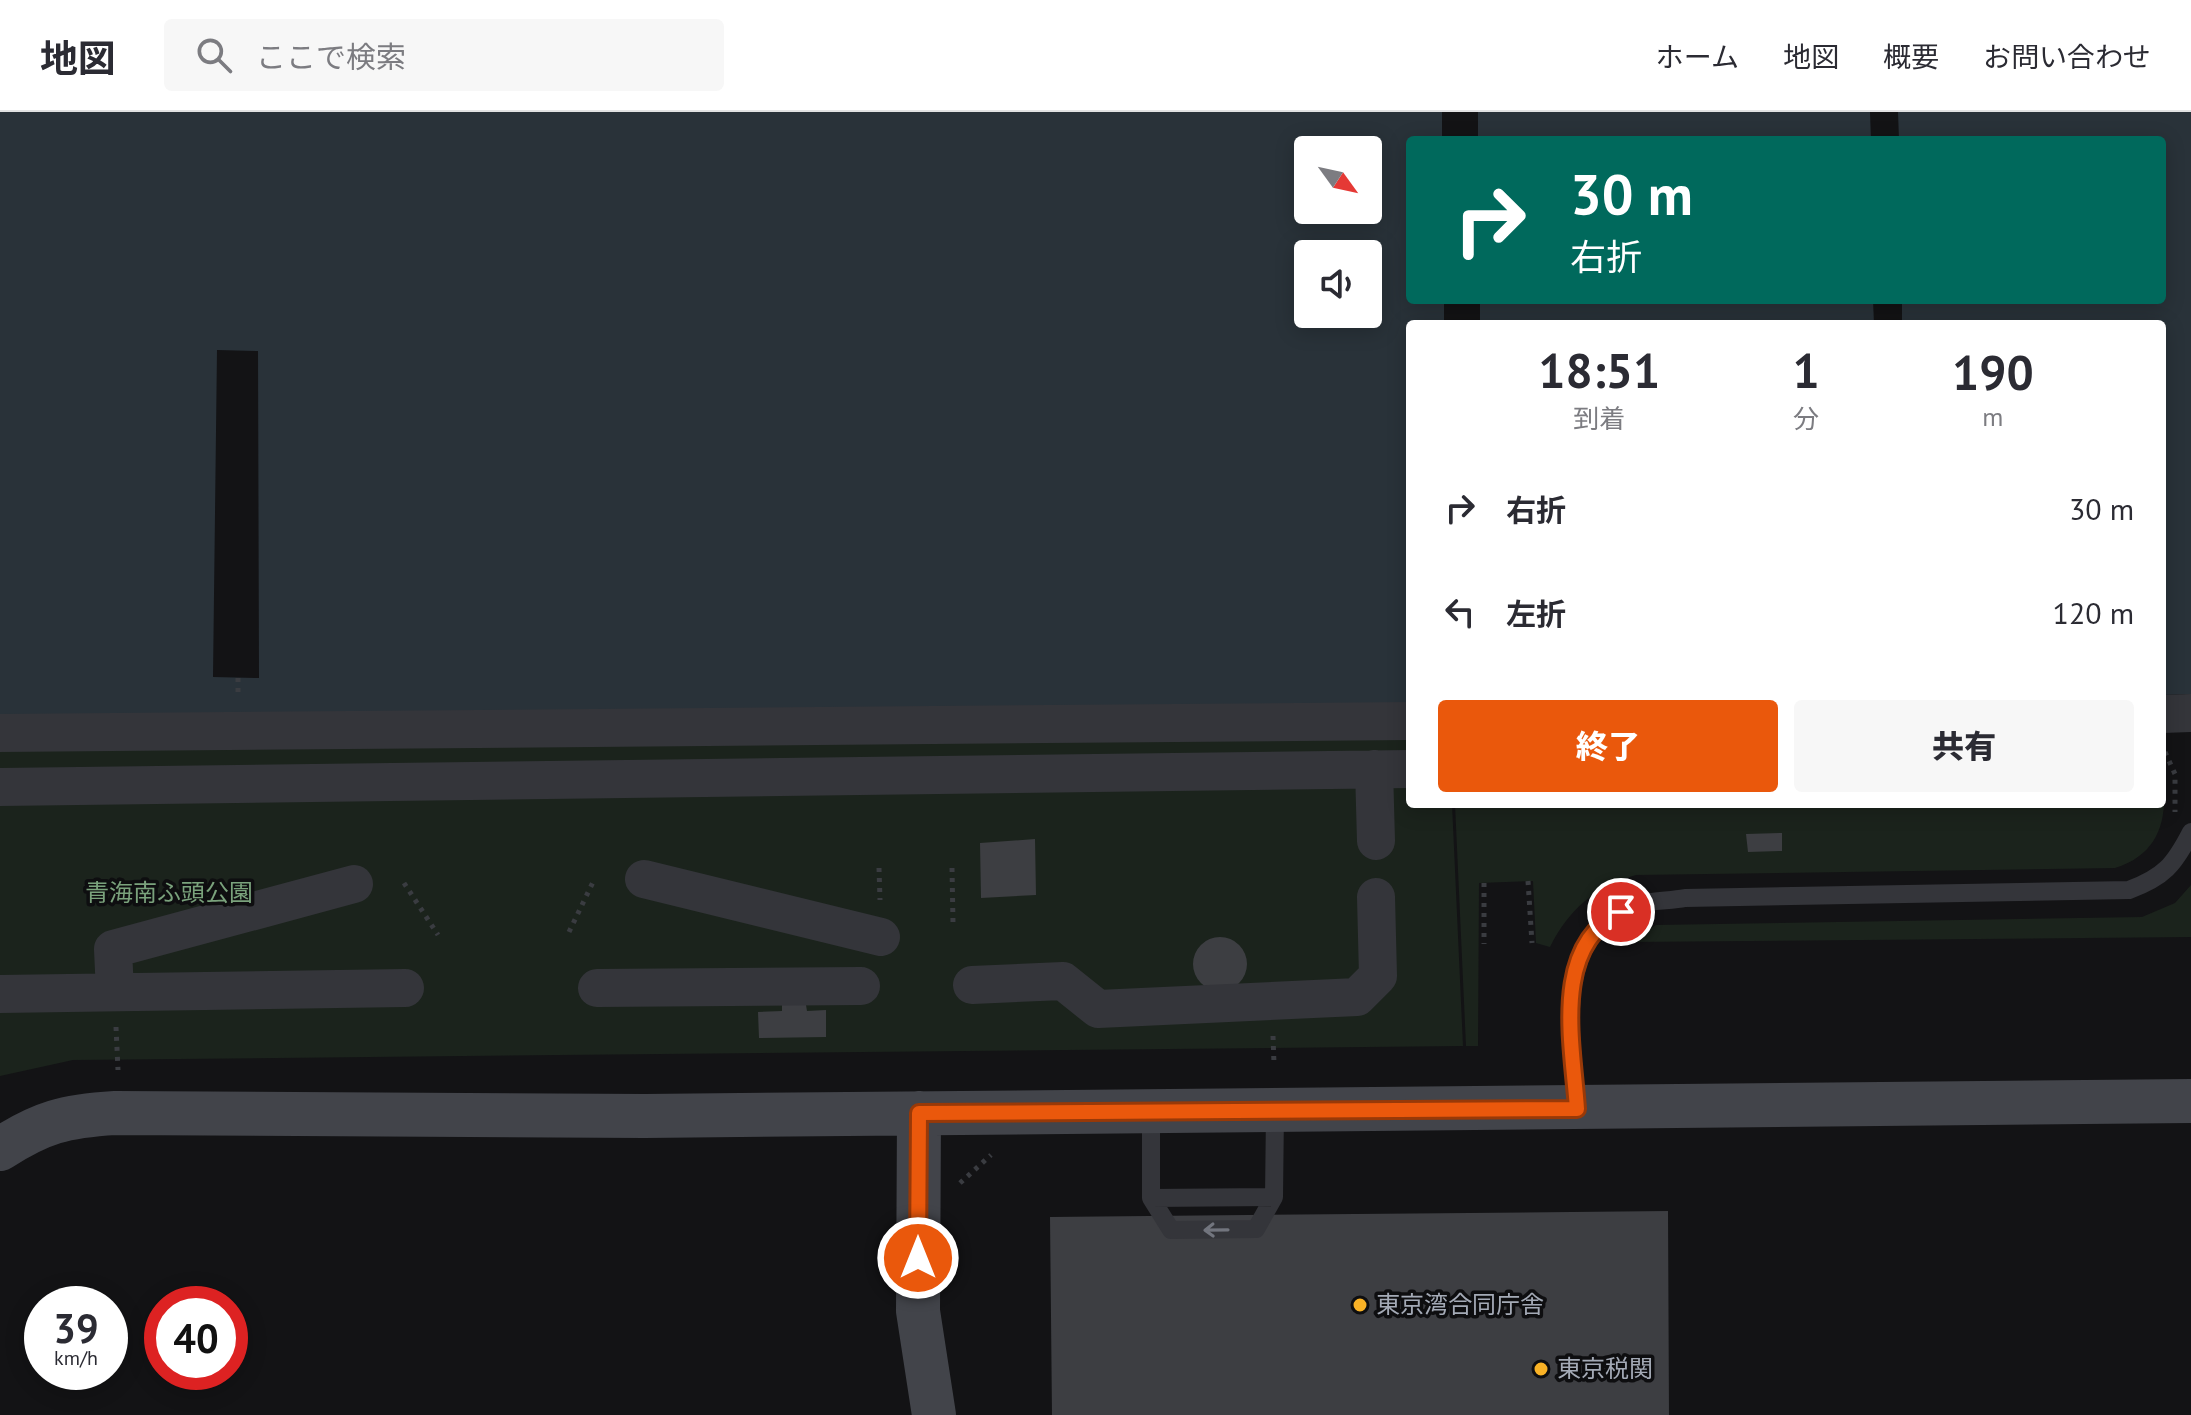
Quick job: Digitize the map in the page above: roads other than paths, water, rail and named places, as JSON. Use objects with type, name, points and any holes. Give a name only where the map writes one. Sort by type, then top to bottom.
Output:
[{"type":"street","points":[[2166,714],[2191,713]]},
{"type":"street","points":[[0,733],[1406,721]]},
{"type":"street","points":[[0,787],[1392,769],[1376,841]]},
{"type":"street","points":[[644,879],[881,937]]},
{"type":"street","points":[[115,992],[113,949],[354,884]]},
{"type":"street","points":[[972,985],[1063,981],[1098,1009],[1357,997],[1378,976],[1376,897]]},
{"type":"street","points":[[597,988],[861,986]]},
{"type":"street","points":[[0,994],[405,988]]},
{"type":"street","points":[[0,1149],[34,1127],[69,1115],[115,1113],[645,1116],[2191,1101]]},
{"type":"street","points":[[919,1113],[918,1311],[934,1415]]},
{"type":"lane","points":[[1577,1109],[1572,983],[1581,947],[1604,920],[1637,905],[1685,898],[2129,890],[2156,880],[2177,858],[2191,832]]},
{"type":"lane","points":[[1151,1113],[1151,1198],[1171,1230],[1256,1229],[1274,1197],[1275,1111]]},
{"type":"lane","points":[[1151,1198],[1274,1197]]},
{"type":"place","name":"東京湾合同庁舎","points":[[1360,1305]]},
{"type":"place","name":"東京税関","points":[[1541,1369]]},
{"type":"park label","name":"青海南ふ頭公園","points":[[169,893]]}]
